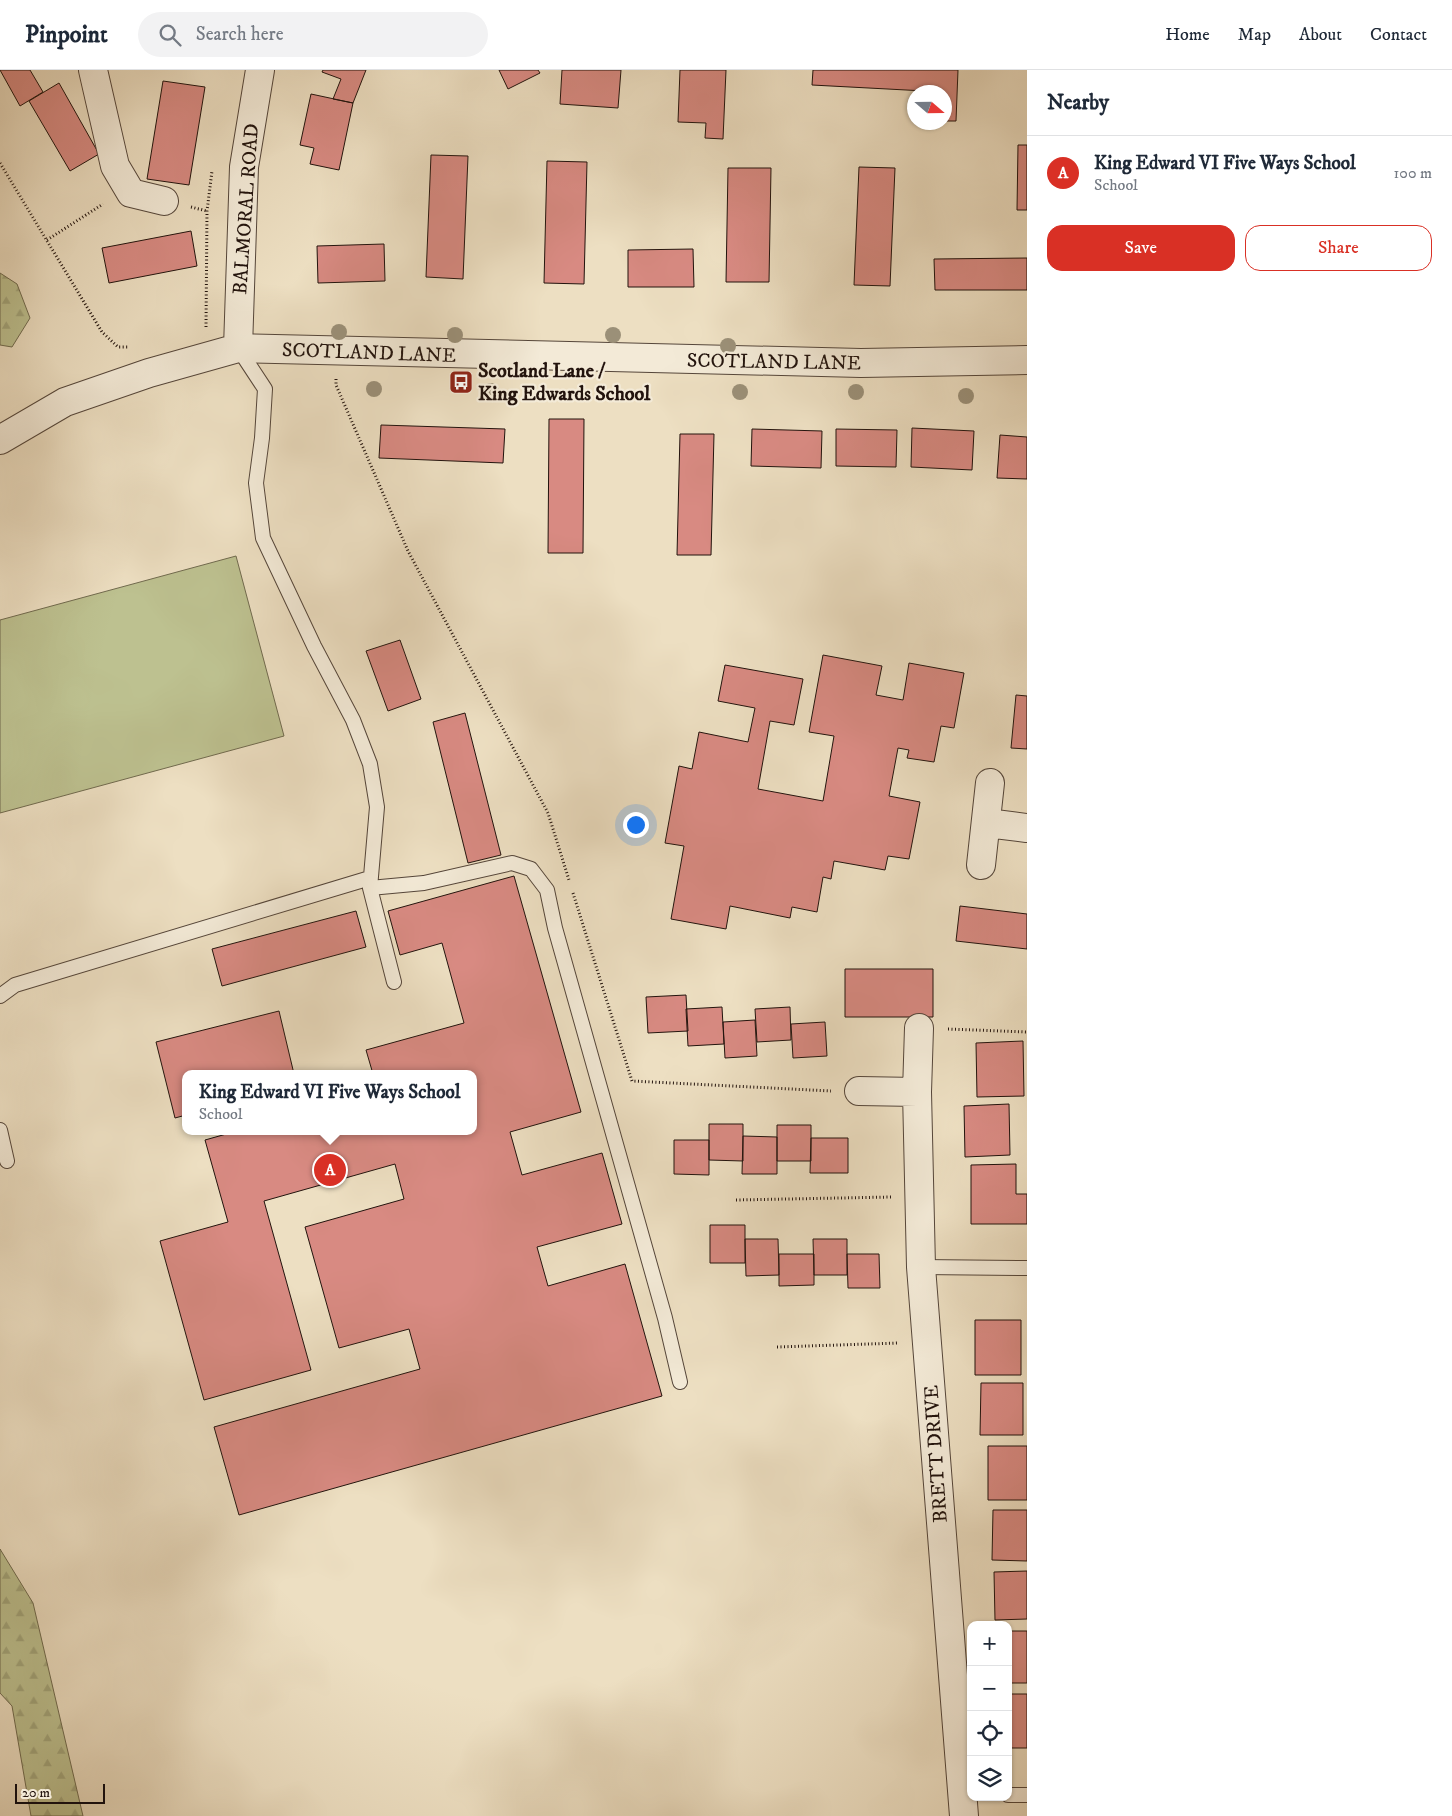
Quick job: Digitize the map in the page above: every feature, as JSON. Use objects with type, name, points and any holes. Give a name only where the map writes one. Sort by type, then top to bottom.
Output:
[{"type":"street","points":[[93,70],[121,196],[164,201]]},
{"type":"street","name":"BALMORAL ROAD","points":[[238,348],[244,167],[260,70]]},
{"type":"street","name":"SCOTLAND LANE","points":[[0,440],[65,402],[149,373],[238,348],[861,363],[1027,360]]},
{"type":"street","points":[[981,865],[990,783]]},
{"type":"street","points":[[987,823],[1027,828]]},
{"type":"street","name":"BRETT DRIVE","points":[[919,1028],[917,1092],[921,1268],[966,1803]]},
{"type":"street","points":[[859,1091],[917,1092]]},
{"type":"lane","points":[[238,348],[266,389],[256,483],[263,538],[314,646],[353,720],[370,764],[377,807],[370,883],[394,982]]},
{"type":"lane","points":[[0,996],[15,986],[370,883],[424,883],[512,863],[531,869],[547,890],[555,928],[665,1318],[680,1382]]},
{"type":"lane","points":[[0,1130],[7,1161]]},
{"type":"lane","points":[[921,1268],[1027,1268]]},
{"type":"lane","points":[[1012,1795],[1027,1795]]},
{"type":"path","points":[[0,163],[102,332],[118,347],[132,348]]},
{"type":"path","points":[[47,240],[121,196]]},
{"type":"path","points":[[335,351],[336,385],[408,551],[548,813],[632,1081],[859,1091]]},
{"type":"path","points":[[919,1028],[1027,1032]]},
{"type":"path","points":[[736,1200],[920,1197]]},
{"type":"path","points":[[777,1347],[926,1341]]},
{"type":"green space","points":[[0,273],[17,284],[30,318],[12,347],[0,345]]},
{"type":"green space","points":[[236,556],[284,736],[0,813],[0,620]]},
{"type":"green space","points":[[0,1549],[33,1603],[83,1816],[31,1816],[12,1706],[0,1693]]},
{"type":"building","points":[[0,70],[30,70],[43,92],[20,106]]},
{"type":"building","points":[[323,70],[366,70],[353,103],[333,99],[341,79],[322,72]]},
{"type":"building","points":[[499,70],[538,70],[540,73],[508,89]]},
{"type":"building","points":[[562,70],[621,70],[618,108],[560,104]]},
{"type":"building","points":[[680,70],[726,70],[723,139],[705,138],[706,123],[678,122]]},
{"type":"building","points":[[813,70],[958,70],[956,121],[952,121],[952,85],[907,85],[907,90],[812,85]]},
{"type":"building","points":[[163,81],[205,87],[189,185],[147,179]]},
{"type":"building","points":[[59,83],[99,154],[70,171],[29,101]]},
{"type":"building","points":[[311,94],[353,103],[339,170],[310,164],[314,148],[300,145]]},
{"type":"building","points":[[1018,145],[1027,145],[1027,210],[1017,210]]},
{"type":"building","points":[[431,155],[468,156],[463,279],[426,277]]},
{"type":"building","points":[[547,161],[587,162],[584,284],[544,283]]},
{"type":"building","points":[[859,167],[895,168],[890,286],[854,285]]},
{"type":"building","points":[[728,168],[771,168],[769,282],[726,282]]},
{"type":"building","points":[[191,231],[197,266],[109,283],[102,248]]},
{"type":"building","points":[[384,244],[385,281],[318,283],[317,246]]},
{"type":"building","points":[[693,249],[694,287],[628,287],[628,250]]},
{"type":"building","points":[[1027,258],[1027,290],[935,290],[934,259]]},
{"type":"building","points":[[549,419],[584,419],[583,553],[548,553]]},
{"type":"building","points":[[381,425],[505,429],[503,463],[379,458]]},
{"type":"building","points":[[912,428],[974,431],[972,470],[911,467]]},
{"type":"building","points":[[752,429],[822,431],[821,468],[751,466]]},
{"type":"building","points":[[836,429],[897,430],[896,467],[836,466]]},
{"type":"building","points":[[680,434],[714,434],[711,555],[677,555]]},
{"type":"building","points":[[1000,435],[1027,437],[1027,479],[997,478]]},
{"type":"building","points":[[400,640],[421,699],[388,711],[366,651]]},
{"type":"building","points":[[823,655],[882,666],[876,695],[903,700],[909,663],[964,673],[954,728],[941,726],[934,762],[907,758],[909,750],[898,748],[889,796],[920,802],[909,859],[888,856],[885,870],[834,861],[831,879],[823,877],[817,912],[792,907],[790,918],[730,906],[726,929],[671,919],[684,846],[665,843],[679,766],[692,769],[699,732],[748,742],[755,708],[718,701],[725,665],[803,679],[794,725],[770,721],[758,789],[823,801],[834,736],[809,732]]},
{"type":"building","points":[[1016,695],[1027,696],[1027,749],[1011,748]]},
{"type":"building","points":[[465,713],[501,855],[468,863],[433,722]]},
{"type":"building","points":[[514,876],[581,1112],[510,1132],[522,1175],[602,1153],[622,1224],[537,1247],[548,1286],[625,1264],[662,1396],[239,1515],[214,1427],[420,1369],[409,1329],[339,1348],[305,1227],[404,1199],[395,1164],[264,1201],[311,1370],[204,1400],[160,1241],[228,1222],[205,1140],[223,1135],[477,1135],[477,1070],[372,1070],[366,1050],[464,1023],[442,943],[400,955],[388,911]]},
{"type":"building","points":[[960,906],[1027,914],[1027,949],[956,941]]},
{"type":"building","points":[[356,911],[366,947],[222,986],[212,949]]},
{"type":"building","points":[[845,969],[933,969],[933,1017],[845,1017]]},
{"type":"building","points":[[686,995],[688,1031],[648,1033],[646,997]]},
{"type":"building","points":[[722,1007],[724,1044],[688,1046],[686,1009]]},
{"type":"building","points":[[790,1007],[791,1040],[757,1042],[755,1009]]},
{"type":"building","points":[[279,1011],[293,1070],[182,1070],[182,1116],[175,1118],[156,1042]]},
{"type":"building","points":[[755,1020],[757,1056],[725,1058],[723,1022]]},
{"type":"building","points":[[825,1022],[827,1056],[793,1058],[791,1024]]},
{"type":"building","points":[[1023,1041],[1024,1096],[977,1097],[976,1043]]},
{"type":"building","points":[[1009,1104],[1010,1155],[965,1157],[964,1106]]},
{"type":"building","points":[[709,1124],[743,1124],[743,1161],[709,1160]]},
{"type":"building","points":[[777,1125],[811,1125],[811,1161],[777,1161]]},
{"type":"building","points":[[743,1136],[777,1137],[777,1174],[742,1174]]},
{"type":"building","points":[[811,1138],[848,1138],[848,1173],[810,1173]]},
{"type":"building","points":[[674,1140],[709,1140],[709,1175],[674,1174]]},
{"type":"building","points":[[1016,1164],[1016,1194],[1027,1194],[1027,1224],[971,1224],[971,1165]]},
{"type":"building","points":[[710,1225],[745,1225],[745,1263],[710,1263]]},
{"type":"building","points":[[745,1239],[778,1239],[779,1275],[746,1276]]},
{"type":"building","points":[[813,1239],[847,1239],[847,1275],[814,1275]]},
{"type":"building","points":[[779,1254],[814,1254],[814,1285],[779,1286]]},
{"type":"building","points":[[847,1254],[879,1254],[880,1288],[848,1288]]},
{"type":"building","points":[[975,1320],[1021,1320],[1021,1375],[975,1375]]},
{"type":"building","points":[[981,1383],[1023,1383],[1023,1435],[980,1435]]},
{"type":"building","points":[[988,1446],[1027,1446],[1027,1500],[988,1500]]},
{"type":"building","points":[[993,1510],[1027,1510],[1027,1561],[992,1560]]},
{"type":"building","points":[[1027,1571],[1027,1619],[995,1620],[994,1572]]},
{"type":"building","points":[[1012,1631],[1027,1631],[1027,1683],[1012,1683]]},
{"type":"building","points":[[1012,1694],[1027,1694],[1027,1748],[1012,1748]]},
{"type":"place","name":"Scotland Lane / King Edwards School","points":[[461,382]]},
{"type":"place","name":"King Edward VI Five Ways School","points":[[330,1170]]}]
